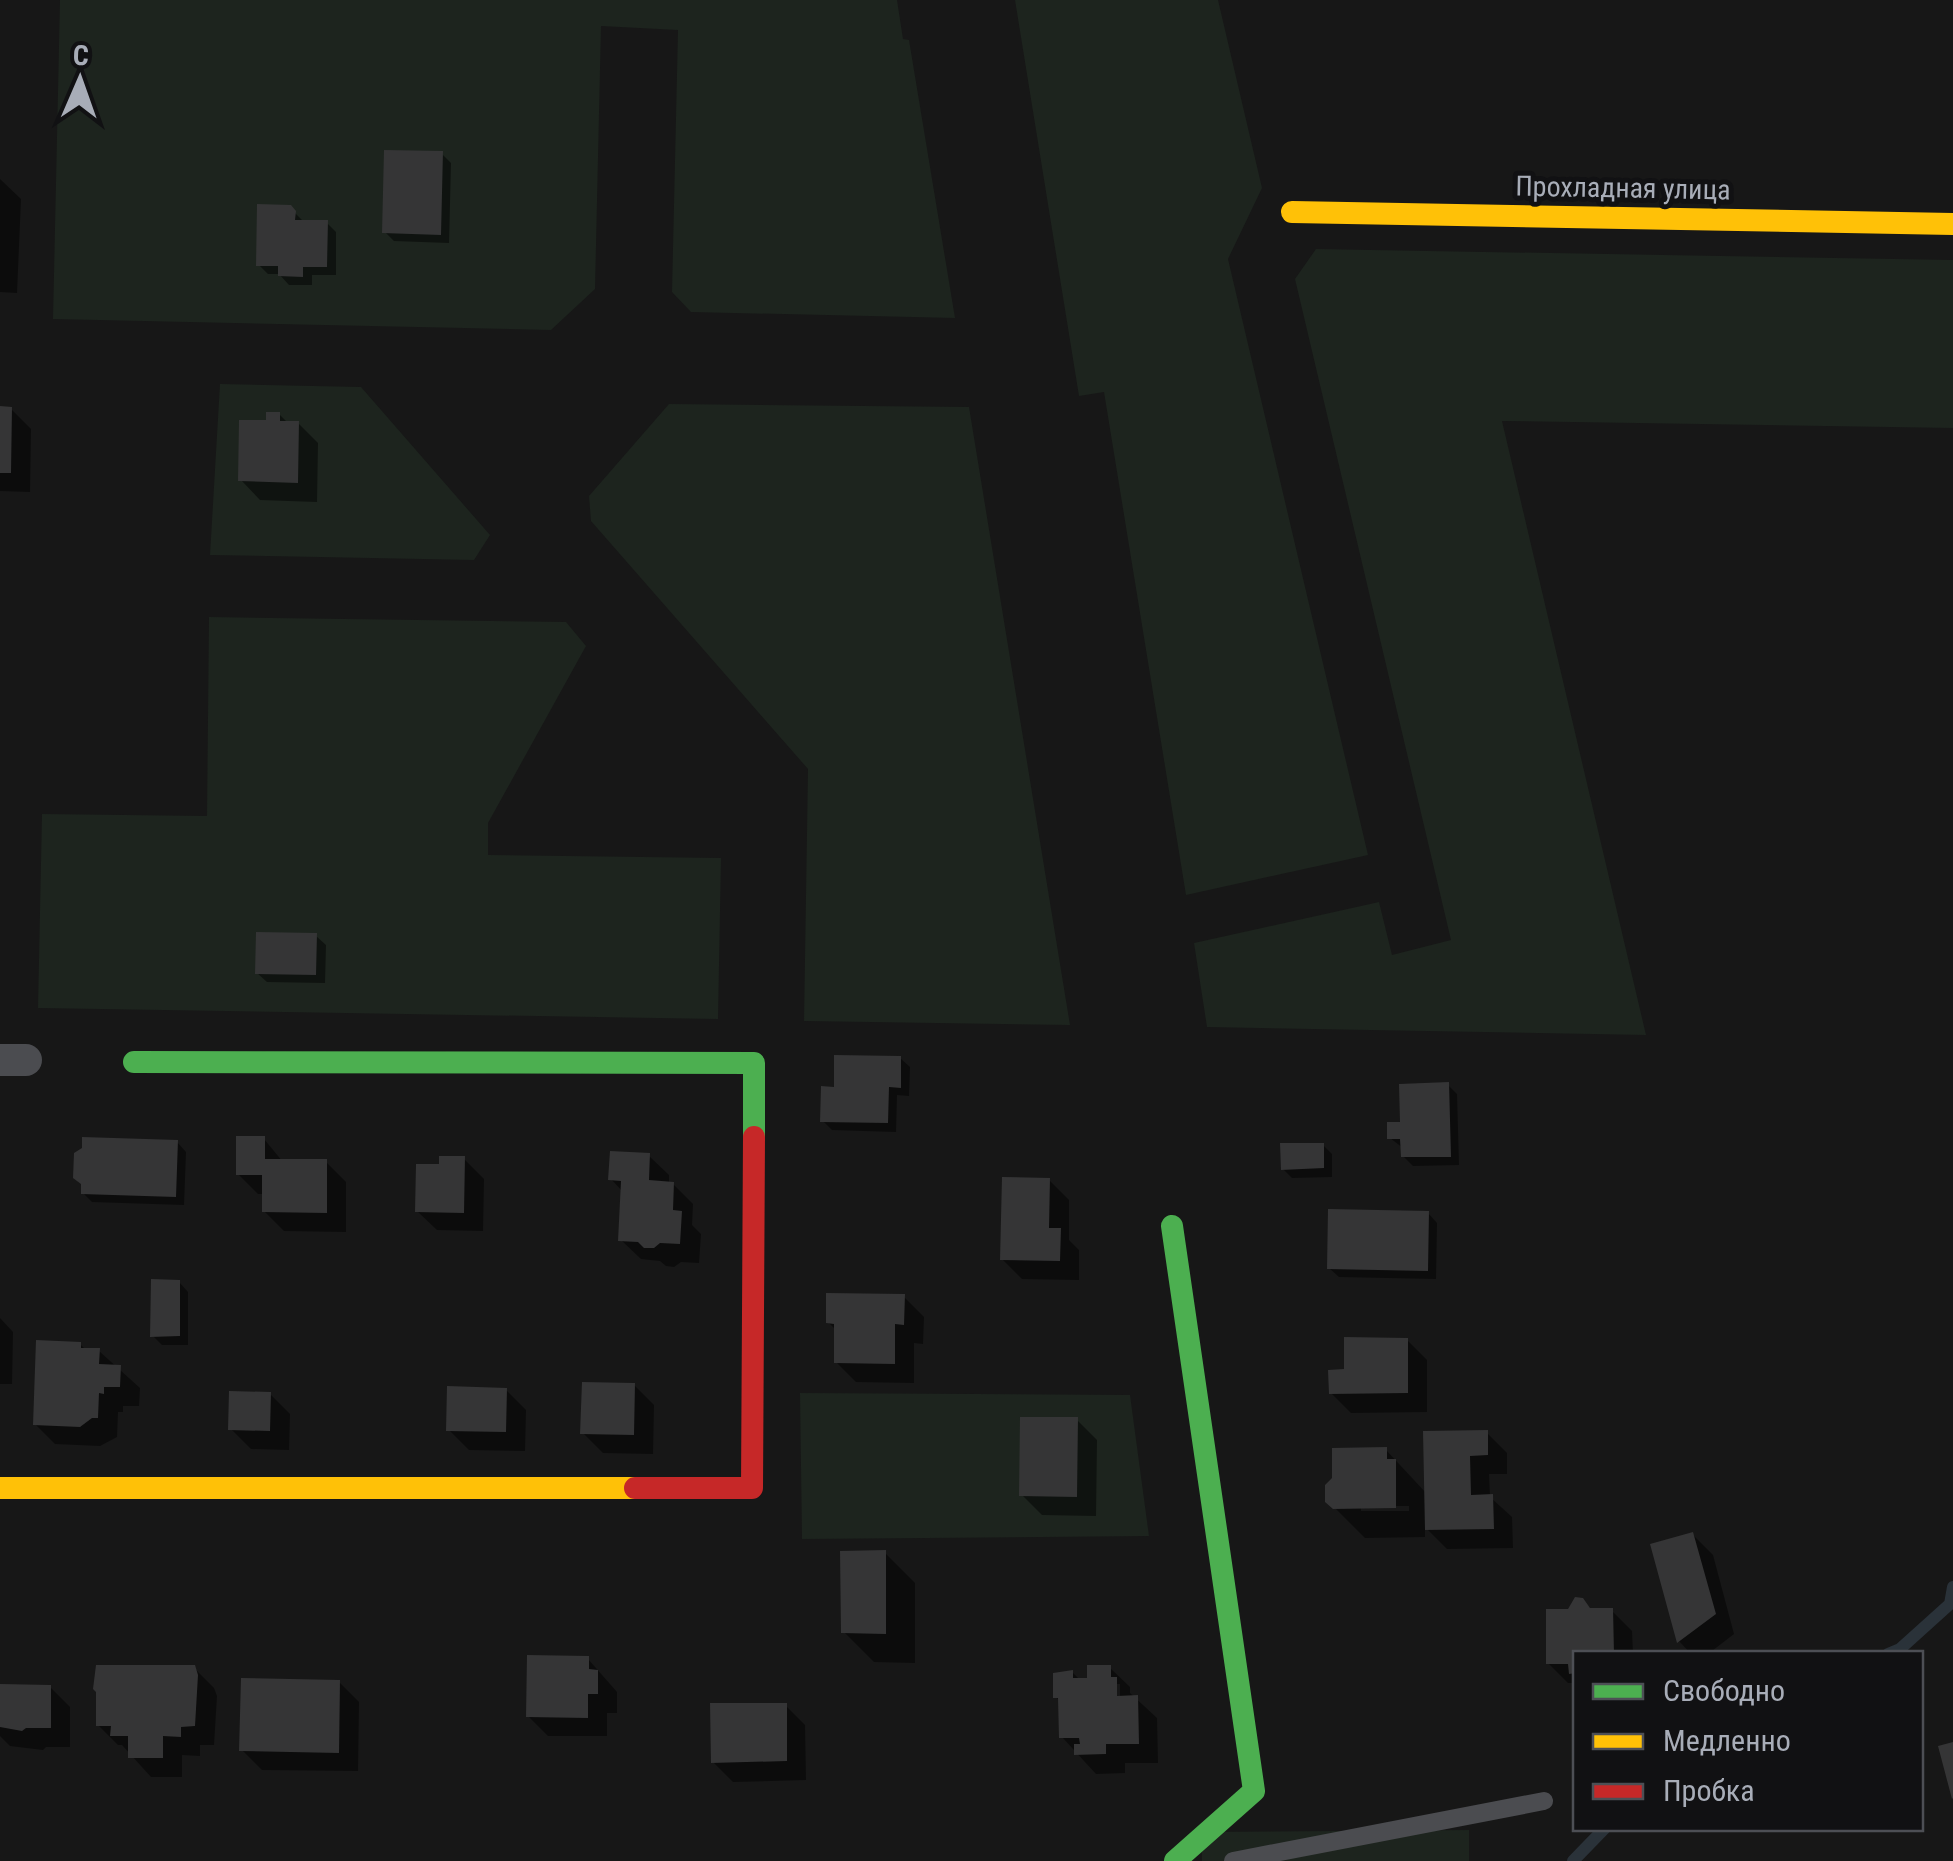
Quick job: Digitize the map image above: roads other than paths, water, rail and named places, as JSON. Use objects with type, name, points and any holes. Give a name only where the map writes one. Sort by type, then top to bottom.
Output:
[{"type":"street","name":"Прохладная улица","points":[[1292,212],[1953,224]]},
{"type":"street","points":[[0,1488],[752,1488],[754,1063],[134,1062]]},
{"type":"street","points":[[1172,1226],[1254,1790],[1176,1861]]},
{"type":"lane","points":[[1233,1861],[1544,1801]]},
{"type":"waterway","points":[[1895,1651],[1950,1604],[1953,1587]]},
{"type":"waterway","points":[[1573,1861],[1602,1831]]}]
